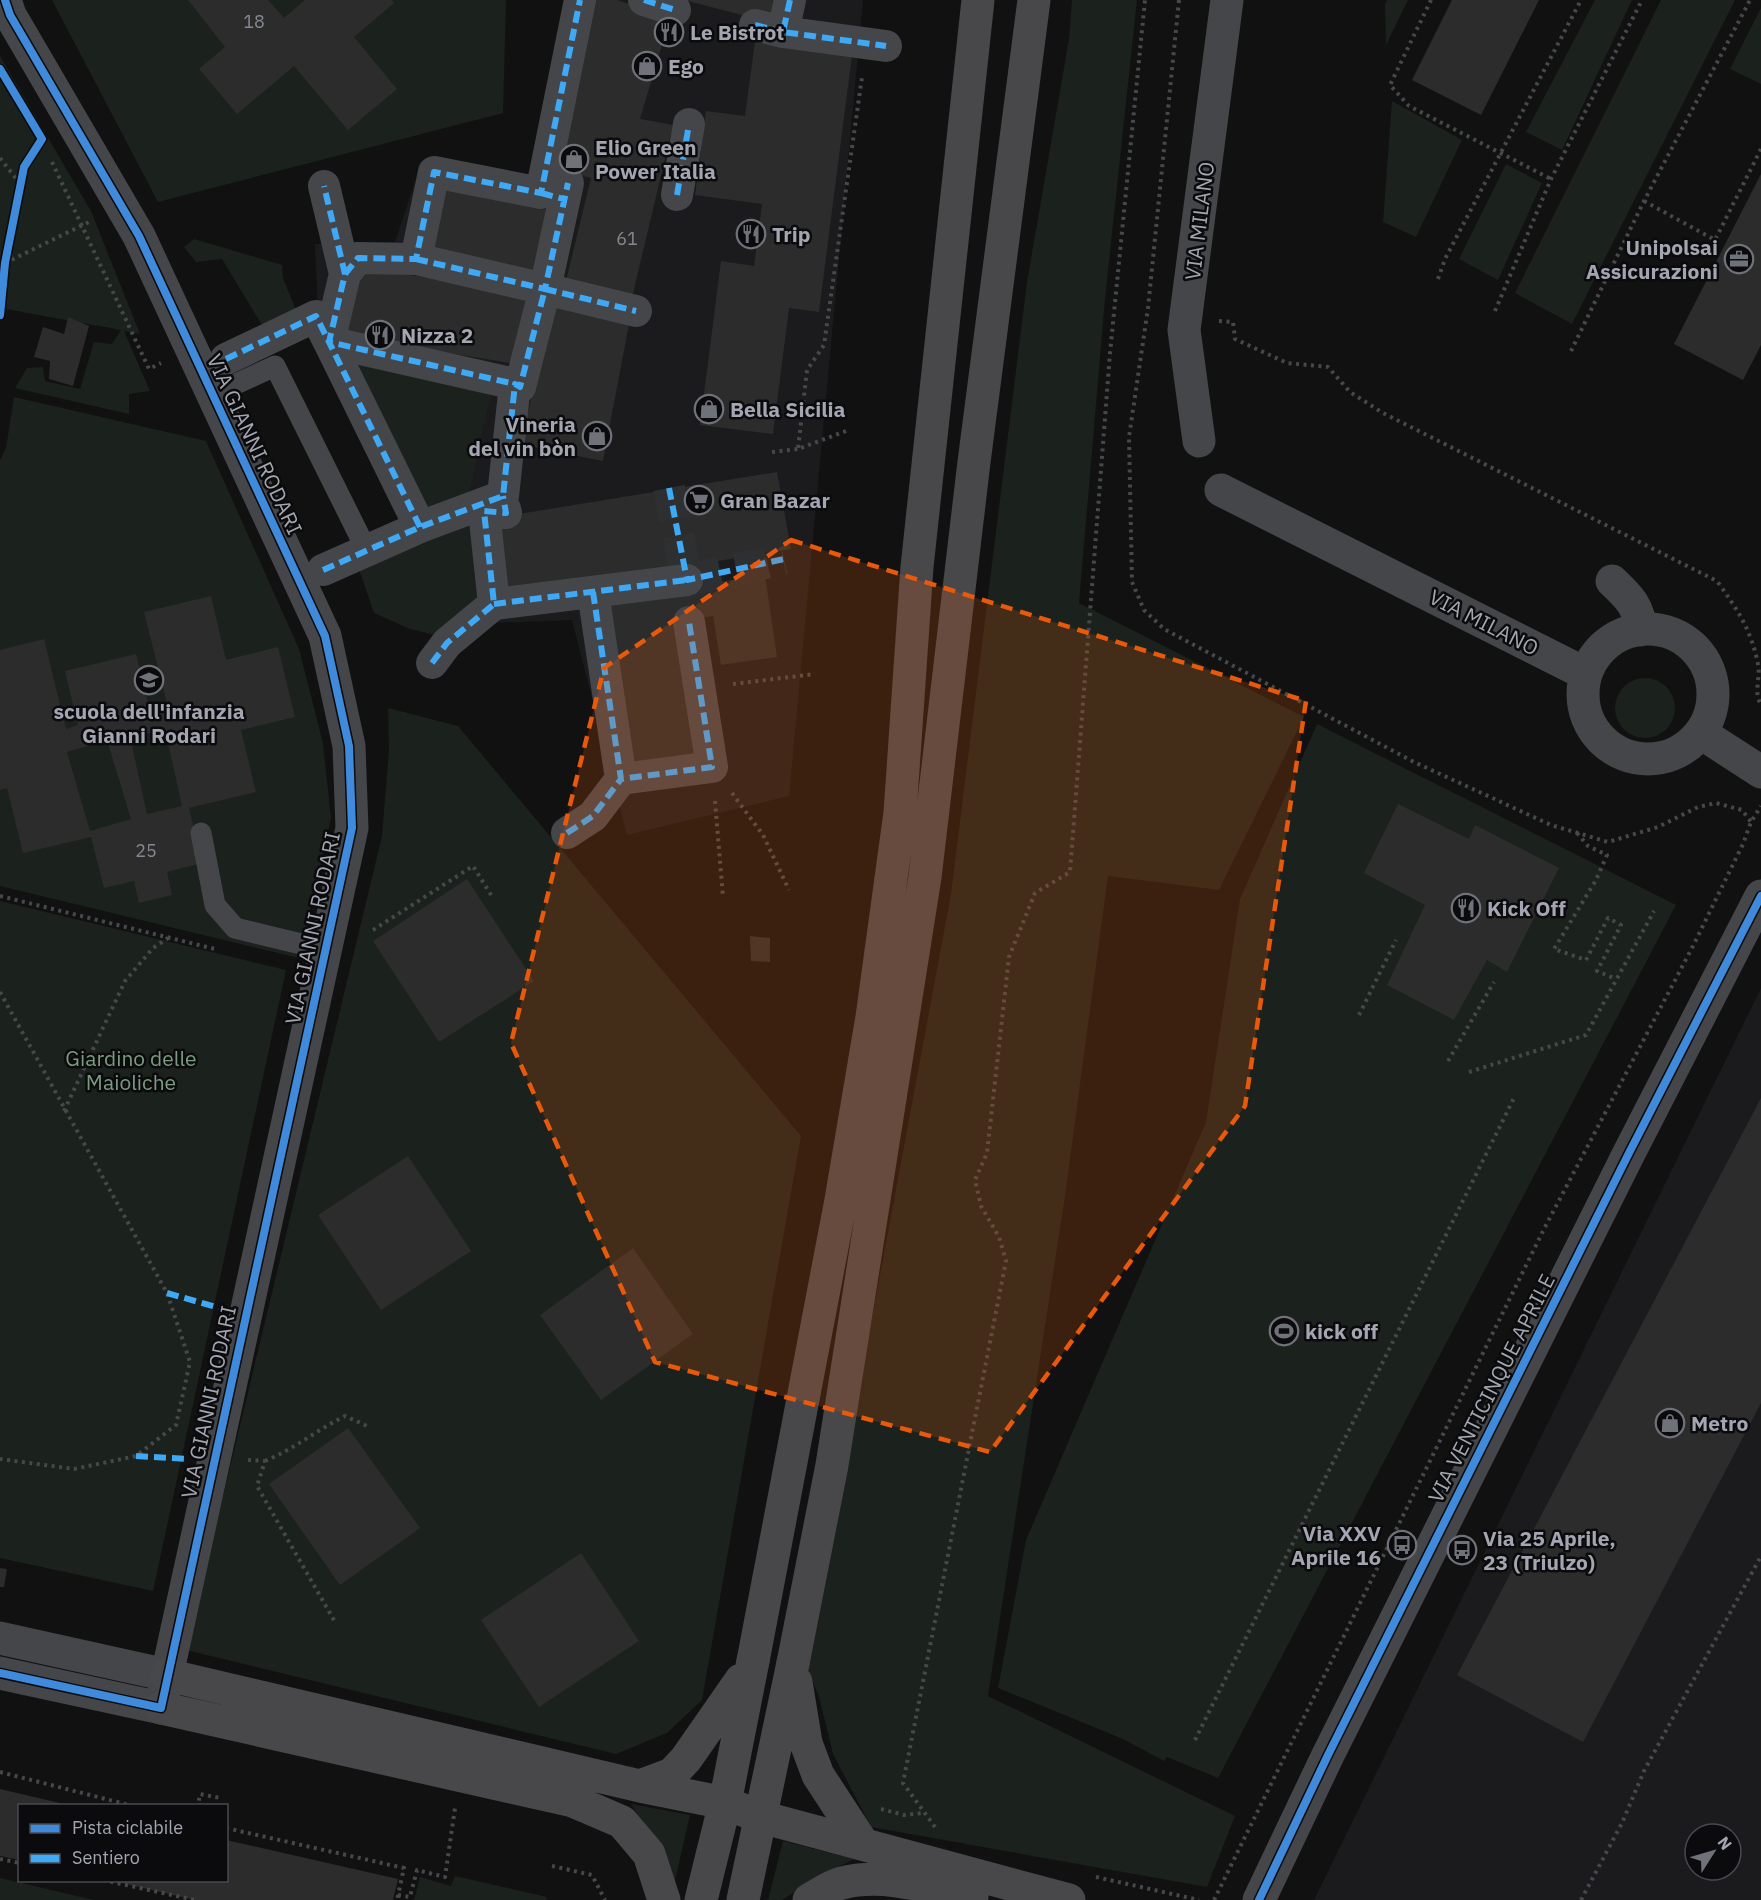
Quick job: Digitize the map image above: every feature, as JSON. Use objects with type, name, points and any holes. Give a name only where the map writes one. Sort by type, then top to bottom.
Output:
[{"type":"main road","points":[[953,218],[963,0]]},
{"type":"main road","points":[[701,1900],[725,1803],[753,1661],[841,1200],[872,1017],[900,813],[917,567],[978,0]]},
{"type":"main road","points":[[743,1900],[832,1465],[925,877],[974,462],[1034,0]]},
{"type":"main road","points":[[640,1786],[672,1774],[686,1759],[721,1712],[753,1661]]},
{"type":"main road","points":[[793,1663],[806,1743],[818,1775],[863,1844]]},
{"type":"main road","points":[[167,1675],[640,1786],[725,1803],[761,1817],[1070,1900]]},
{"type":"main road","points":[[161,1708],[573,1802],[622,1822],[649,1854],[664,1900]]},
{"type":"main road","points":[[809,1900],[840,1883],[865,1879],[900,1882],[989,1900]]},
{"type":"street","name":"VIA GIANNI RODARI","points":[[5,0],[16,25],[139,236],[325,636],[349,746],[352,828],[161,1708]]},
{"type":"street","points":[[329,342],[520,387],[545,289],[580,0]]},
{"type":"street","points":[[644,0],[675,9]]},
{"type":"street","points":[[790,0],[769,28],[877,44]]},
{"type":"street","name":"VIA MILANO","points":[[1199,441],[1184,330],[1227,0]]},
{"type":"street","points":[[677,195],[689,124]]},
{"type":"street","points":[[416,259],[434,172],[558,192]]},
{"type":"street","points":[[324,186],[345,274]]},
{"type":"street","points":[[329,342],[345,274],[358,258],[416,259],[636,311]]},
{"type":"street","points":[[226,359],[316,316],[420,527]]},
{"type":"street","points":[[494,604],[484,511],[506,513],[503,496],[515,384]]},
{"type":"street","name":"VIA MILANO","points":[[1221,490],[1586,674]]},
{"type":"street","points":[[323,570],[420,527],[503,496]]},
{"type":"street","points":[[432,663],[447,643],[494,604],[687,580]]},
{"type":"street","points":[[1612,581],[1633,601],[1640,618],[1640,630]]},
{"type":"street","points":[[592,592],[621,779]]},
{"type":"street","points":[[567,833],[593,816],[621,779],[712,767],[689,622]]},
{"type":"street","points":[[1640,630],[1661,631],[1676,635],[1694,649],[1705,663],[1713,684],[1711,712],[1701,733],[1686,748],[1658,759],[1638,759],[1617,752],[1603,741],[1589,723],[1583,697],[1586,674],[1598,652],[1616,638],[1640,630]]},
{"type":"street","points":[[1701,733],[1761,772]]},
{"type":"street","name":"VIA VENTICINQUE APRILE","points":[[1259,1900],[1328,1755],[1623,1164],[1761,896]]},
{"type":"street","points":[[0,1638],[167,1675]]},
{"type":"street","points":[[0,1673],[161,1708]]},
{"type":"street","name":"VIA VENTICINQUE APRILE","points":[[1235,1900],[1289,1796],[1328,1755]]},
{"type":"lane","points":[[212,395],[275,366],[367,551]]},
{"type":"lane","points":[[201,833],[215,905],[234,928],[326,950]]},
{"type":"path","points":[[940,1835],[903,1783],[1006,1261],[999,1237],[981,1206],[975,1180],[987,1154],[1009,957],[1035,893],[1070,872],[1110,353],[1145,0]]},
{"type":"path","points":[[1431,0],[1390,85],[1409,106],[1551,179]]},
{"type":"path","points":[[1438,279],[1445,259],[1581,0]]},
{"type":"path","points":[[1494,311],[1551,179],[1642,0]]},
{"type":"path","points":[[1571,351],[1644,201],[1750,0]]},
{"type":"path","points":[[798,448],[807,370],[824,345],[877,44]]},
{"type":"path","points":[[1644,201],[1715,240],[1761,150]]},
{"type":"path","points":[[0,158],[21,185]]},
{"type":"path","points":[[52,161],[149,369],[169,360]]},
{"type":"path","points":[[19,196],[23,176]]},
{"type":"path","points":[[5,263],[122,206]]},
{"type":"path","points":[[4,272],[8,252]]},
{"type":"path","points":[[1146,316],[1186,316],[1233,322],[1235,339],[1287,363],[1328,367],[1350,392],[1383,413],[1717,581],[1744,619],[1759,666],[1758,699],[1761,704]]},
{"type":"path","points":[[772,452],[798,448],[846,431]]},
{"type":"path","points":[[699,688],[815,674]]},
{"type":"path","points":[[712,767],[763,835],[789,891]]},
{"type":"path","points":[[712,767],[723,897]]},
{"type":"path","points":[[1214,1900],[1544,1228],[1712,909],[1751,822],[1761,807]]},
{"type":"path","points":[[1576,832],[1588,846],[1607,855],[1596,880],[1554,949],[1586,960],[1608,918],[1621,925],[1597,971],[1616,979]]},
{"type":"path","points":[[373,930],[473,866],[493,898]]},
{"type":"path","points":[[0,896],[224,951]]},
{"type":"path","points":[[1469,1072],[1586,1035],[1654,911]]},
{"type":"path","points":[[64,1111],[125,981],[153,948],[168,937]]},
{"type":"path","points":[[1359,1015],[1396,939]]},
{"type":"path","points":[[1448,1061],[1494,981]]},
{"type":"path","points":[[0,992],[167,1293],[190,1362],[176,1425],[136,1456],[74,1469],[0,1459]]},
{"type":"path","points":[[1195,1740],[1515,1096]]},
{"type":"path","points":[[243,1458],[265,1461],[291,1450],[319,1429],[345,1416],[367,1426]]},
{"type":"path","points":[[265,1461],[257,1486],[335,1622]]},
{"type":"path","points":[[1581,1900],[1622,1823],[1644,1771],[1761,1556]]},
{"type":"path","points":[[0,1772],[125,1804]]},
{"type":"path","points":[[198,1804],[200,1794],[220,1798]]},
{"type":"path","points":[[874,1807],[904,1815],[924,1813]]},
{"type":"path","points":[[228,1828],[404,1868],[398,1897],[410,1897],[417,1870],[445,1877],[452,1825]]},
{"type":"path","points":[[0,1859],[18,1863]]},
{"type":"path","points":[[552,1866],[592,1875],[605,1900]]},
{"type":"path","points":[[108,1882],[195,1900]]},
{"type":"highlighted area","points":[[791,540],[1306,701],[1245,1106],[990,1452],[655,1362],[511,1043],[604,668]]},
{"type":"shaded area","points":[[573,0],[863,0],[789,796],[627,835],[572,620],[465,624],[318,315],[315,244],[395,242],[416,179],[530,179]]},
{"type":"shaded area","points":[[1761,988],[1761,1900],[1314,1900]]},
{"type":"green space","points":[[52,0],[506,0],[503,113],[158,202]]},
{"type":"green space","points":[[1072,0],[1137,0],[1105,299],[1079,603],[1304,717],[1219,890],[1108,876],[1065,1196],[988,1696],[1235,1816],[1207,1887],[871,1827],[833,1754],[819,1697],[807,1667],[951,894],[1027,282],[1069,39]]},
{"type":"green space","points":[[1387,0],[1408,0],[1386,45],[1385,4]]},
{"type":"green space","points":[[1595,0],[1632,0],[1562,150],[1526,132]]},
{"type":"green space","points":[[1661,0],[1735,0],[1572,324],[1515,293]]},
{"type":"green space","points":[[1761,8],[1761,84],[1730,69]]},
{"type":"green space","points":[[0,56],[91,211],[140,334],[124,331],[150,391],[129,394],[129,414],[15,388],[27,368],[43,367],[45,381],[80,389],[94,342],[112,344],[121,330],[0,308]]},
{"type":"green space","points":[[1392,101],[1462,140],[1416,237],[1383,222]]},
{"type":"green space","points":[[1506,164],[1542,183],[1498,280],[1459,259]]},
{"type":"green space","points":[[194,239],[282,265],[283,278],[298,315],[265,330],[222,259],[196,262],[184,247]]},
{"type":"green space","points":[[347,357],[492,389],[469,494],[425,513]]},
{"type":"green space","name":"scuola dell'infanzia Gianni Rodari","points":[[14,397],[206,441],[299,649],[323,743],[331,818],[299,958],[0,886],[0,460],[6,448]]},
{"type":"green space","points":[[472,518],[487,593],[439,636],[410,629],[374,613],[359,569]]},
{"type":"green space","points":[[1639,678],[1651,678],[1662,683],[1670,691],[1675,708],[1673,720],[1662,733],[1651,738],[1639,738],[1628,733],[1620,725],[1615,714],[1615,702],[1620,691],[1628,683]]},
{"type":"green space","points":[[388,708],[458,726],[801,1136],[702,1700],[667,1733],[616,1754],[186,1650],[382,836],[389,749]]},
{"type":"green space","name":"kick off","points":[[1317,724],[1676,905],[1218,1778],[1167,1757],[1164,1761],[1123,1739],[998,1688],[1026,1540],[1206,1122],[1240,899]]},
{"type":"green space","name":"Giardino delle Maioliche","points":[[0,901],[286,970],[153,1591],[0,1558]]},
{"type":"green space","points":[[631,1804],[690,1815],[674,1885],[659,1846]]},
{"type":"green space","points":[[783,1841],[854,1859],[818,1877],[782,1900],[768,1900]]},
{"type":"green space","points":[[455,1876],[547,1897],[546,1900],[414,1900],[420,1877],[451,1886]]},
{"type":"green space","points":[[0,1878],[94,1900],[0,1900]]},
{"type":"building","points":[[188,0],[268,0],[284,18],[305,0],[392,0],[394,3],[354,37],[397,89],[348,130],[294,66],[237,114],[199,69],[225,47]]},
{"type":"building","points":[[582,0],[617,0],[670,18],[640,119],[673,125],[631,302],[565,285],[591,178],[552,168]]},
{"type":"building","points":[[684,0],[783,0],[777,24]]},
{"type":"building","points":[[1452,0],[1539,0],[1481,115],[1412,80]]},
{"type":"building","points":[[756,34],[853,47],[819,312],[789,308],[773,434],[700,425],[721,261],[754,266],[762,204],[695,195],[706,111],[745,116]]},
{"type":"building","name":"Unipolsai Assicurazioni","points":[[1761,174],[1761,345],[1743,380],[1674,344]]},
{"type":"building","points":[[436,183],[547,209],[532,273],[421,247]]},
{"type":"building","points":[[357,266],[534,296],[523,365],[345,336]]},
{"type":"building","points":[[549,304],[630,319],[603,461],[522,445]]},
{"type":"building","points":[[68,317],[89,326],[73,386],[49,379],[50,361],[34,357],[43,327],[64,334]]},
{"type":"building","points":[[777,472],[791,549],[501,597],[488,519]]},
{"type":"building","points":[[765,575],[777,657],[721,665],[713,616],[684,621],[705,761],[624,773],[598,599]]},
{"type":"building","points":[[211,596],[226,660],[278,647],[295,717],[241,730],[256,792],[189,808],[202,863],[167,872],[172,895],[139,903],[134,881],[104,888],[91,837],[23,853],[7,788],[0,790],[0,650],[44,639],[66,729],[78,725],[65,671],[136,654],[151,715],[169,711],[144,612]],"holes":[[[165,730],[182,806],[147,814],[130,737]],[[107,740],[131,819],[90,831],[67,752]]]},
{"type":"building","points":[[1398,804],[1469,839],[1475,825],[1559,868],[1507,972],[1487,960],[1454,1020],[1387,985],[1425,905],[1364,873]]},
{"type":"building","points":[[467,879],[534,981],[439,1042],[373,941]]},
{"type":"building","points":[[750,936],[770,938],[770,962],[751,961]]},
{"type":"building","name":"Metro","points":[[1761,1098],[1761,1403],[1583,1742],[1457,1675]]},
{"type":"building","points":[[408,1156],[471,1251],[381,1310],[318,1215]]},
{"type":"building","points":[[633,1248],[693,1334],[601,1400],[540,1315]]},
{"type":"building","points":[[348,1428],[420,1528],[340,1585],[269,1484]]},
{"type":"building","points":[[581,1553],[639,1641],[539,1707],[481,1620]]},
{"type":"building","points":[[0,1568],[7,1569],[4,1587],[0,1587]]},
{"type":"building","points":[[0,1789],[64,1804],[18,1804],[18,1860],[0,1856]]},
{"type":"building","points":[[228,1840],[398,1879],[393,1900],[195,1900],[117,1882],[228,1882]]},
{"type":"tunnel","points":[[669,488],[687,580],[784,559]]},
{"type":"marked path","points":[[345,274],[358,258],[416,259],[434,172],[541,193],[580,0]]},
{"type":"marked path","points":[[644,0],[675,10]]},
{"type":"marked path","points":[[790,0],[783,32],[886,46]]},
{"type":"marked path","points":[[755,25],[783,32]]},
{"type":"marked path","points":[[677,195],[689,124]]},
{"type":"marked path","points":[[416,259],[545,289],[568,183]]},
{"type":"marked path","points":[[226,359],[316,316],[329,342],[345,274],[324,186]]},
{"type":"marked path","points":[[541,193],[564,199]]},
{"type":"marked path","points":[[323,570],[420,527],[503,496],[515,384],[520,387],[545,289],[636,311]]},
{"type":"marked path","points":[[420,527],[329,342],[515,384]]},
{"type":"marked path","points":[[669,488],[687,580],[784,559]]},
{"type":"marked path","points":[[432,663],[447,643],[494,604],[484,511],[506,513],[503,496]]},
{"type":"marked path","points":[[494,604],[687,580]]},
{"type":"marked path","points":[[593,592],[621,779],[712,767],[689,622]]},
{"type":"marked path","points":[[567,833],[593,816],[621,779]]},
{"type":"marked path","points":[[167,1293],[223,1309]]},
{"type":"marked path","points":[[136,1456],[188,1459]]},
{"type":"cycle path","points":[[0,1673],[161,1708],[352,828],[349,746],[325,636],[139,236],[10,15],[5,0]]},
{"type":"cycle path","points":[[0,69],[42,139],[24,167],[5,263],[0,315]]},
{"type":"cycle path","points":[[1259,1900],[1328,1755],[1629,1153],[1761,896]]},
{"type":"place","name":"Le Bistrot","points":[[669,32]]},
{"type":"place","name":"Ego","points":[[647,66]]},
{"type":"place","name":"Elio Green Power Italia","points":[[574,159]]},
{"type":"place","name":"Trip","points":[[751,234]]},
{"type":"place","name":"Unipolsai Assicurazioni","points":[[1739,259]]},
{"type":"place","name":"Nizza 2","points":[[380,335]]},
{"type":"place","name":"Bella Sicilia","points":[[709,409]]},
{"type":"place","name":"Vineria del vin bòn","points":[[597,436]]},
{"type":"place","name":"Gran Bazar","points":[[699,500]]},
{"type":"place","name":"scuola dell'infanzia Gianni Rodari","points":[[149,680]]},
{"type":"place","name":"Kick Off","points":[[1466,908]]},
{"type":"place","name":"kick off","points":[[1284,1331]]},
{"type":"place","name":"Metro","points":[[1670,1423]]},
{"type":"place","name":"Via XXV Aprile 16","points":[[1402,1545]]},
{"type":"place","name":"Via 25 Aprile, 23 (Triulzo)","points":[[1462,1550]]}]
